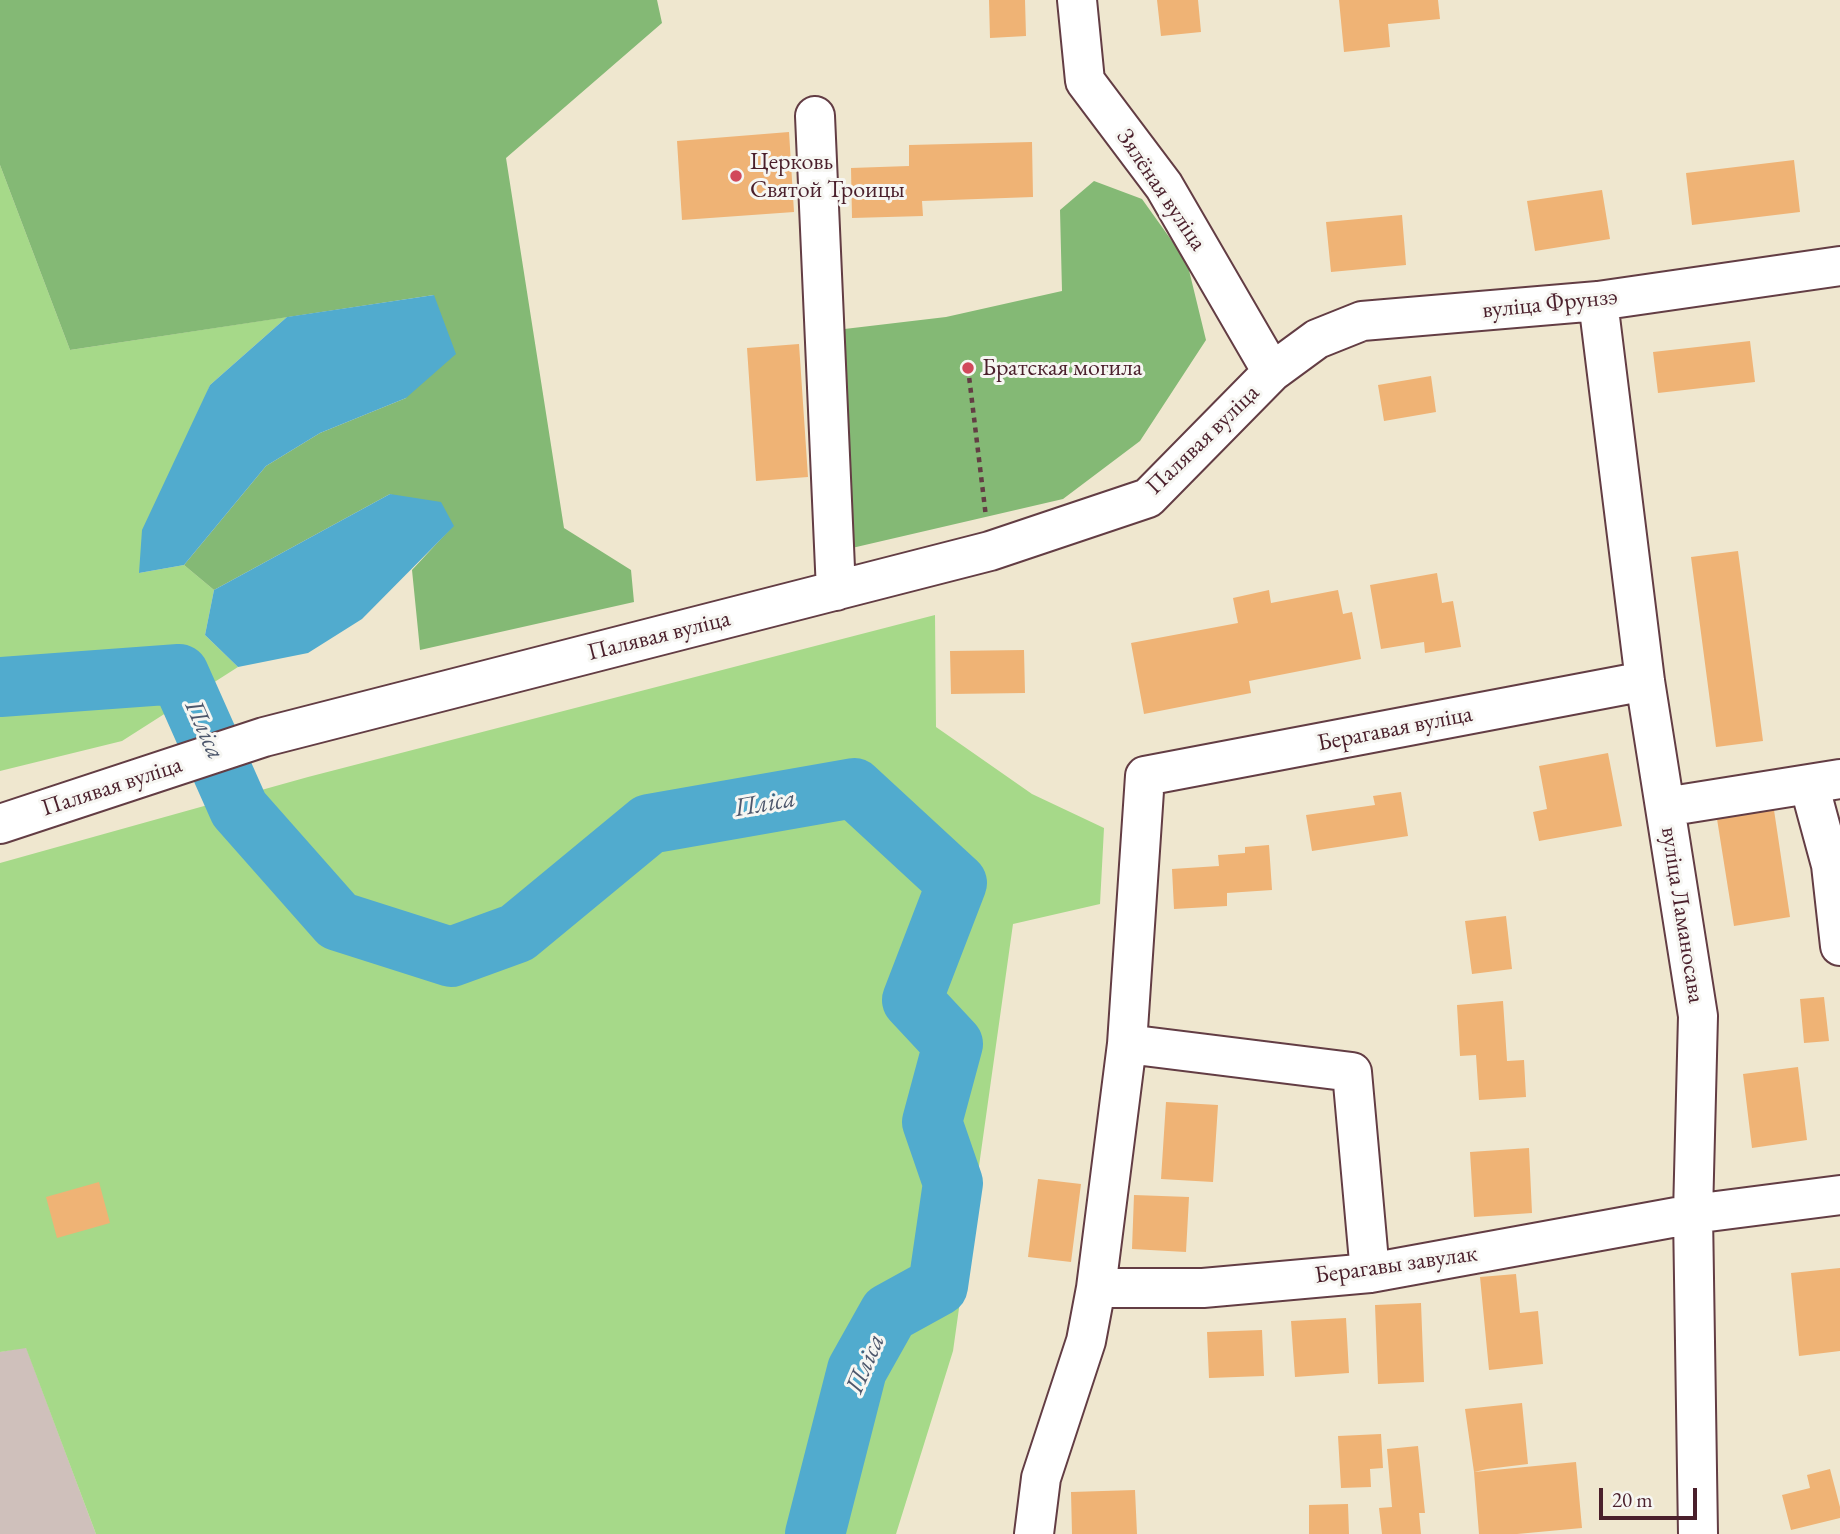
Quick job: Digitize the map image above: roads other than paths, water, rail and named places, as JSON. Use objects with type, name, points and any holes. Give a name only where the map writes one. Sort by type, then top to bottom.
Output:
[{"type":"street","name":"Зялёная вуліца","points":[[1077,0],[1085,81],[1164,186],[1272,372]]},
{"type":"street","points":[[815,116],[836,590]]},
{"type":"street","name":"вуліца Фрунзэ","points":[[1272,372],[1317,340],[1362,321],[1598,301],[1840,266]]},
{"type":"street","name":"вуліца Ламаносава","points":[[1598,301],[1645,681],[1698,1016],[1693,1214],[1698,1534]]},
{"type":"street","name":"Палявая вуліца","points":[[0,824],[264,737],[990,551],[1148,498],[1272,372]]},
{"type":"street","name":"Берагавая вуліца","points":[[1127,1044],[1144,776],[1645,681]]},
{"type":"street","points":[[1665,807],[1824,782],[1836,866],[1840,946]]},
{"type":"street","points":[[1034,1534],[1041,1478],[1086,1340],[1096,1288],[1127,1044],[1352,1072],[1370,1273]]},
{"type":"street","name":"Берагавы завулак","points":[[1096,1288],[1203,1288],[1370,1273],[1693,1214],[1840,1195]]},
{"type":"water","points":[[434,295],[456,354],[406,398],[320,433],[266,466],[184,565],[139,573],[142,530],[210,385],[287,317]]},
{"type":"water","points":[[390,494],[441,502],[454,526],[362,619],[308,653],[238,667],[205,635],[214,590]]},
{"type":"waterway","name":"Пліса","points":[[0,687],[179,674],[239,809],[338,921],[451,957],[517,933],[649,824],[854,788],[957,883],[912,1000],[953,1044],[932,1122],[953,1183],[938,1286],[889,1313],[857,1370],[815,1534]]},
{"type":"place","name":"Церковь Святой Троицы","points":[[736,176]]},
{"type":"place","name":"Братская могила","points":[[968,368]]}]
